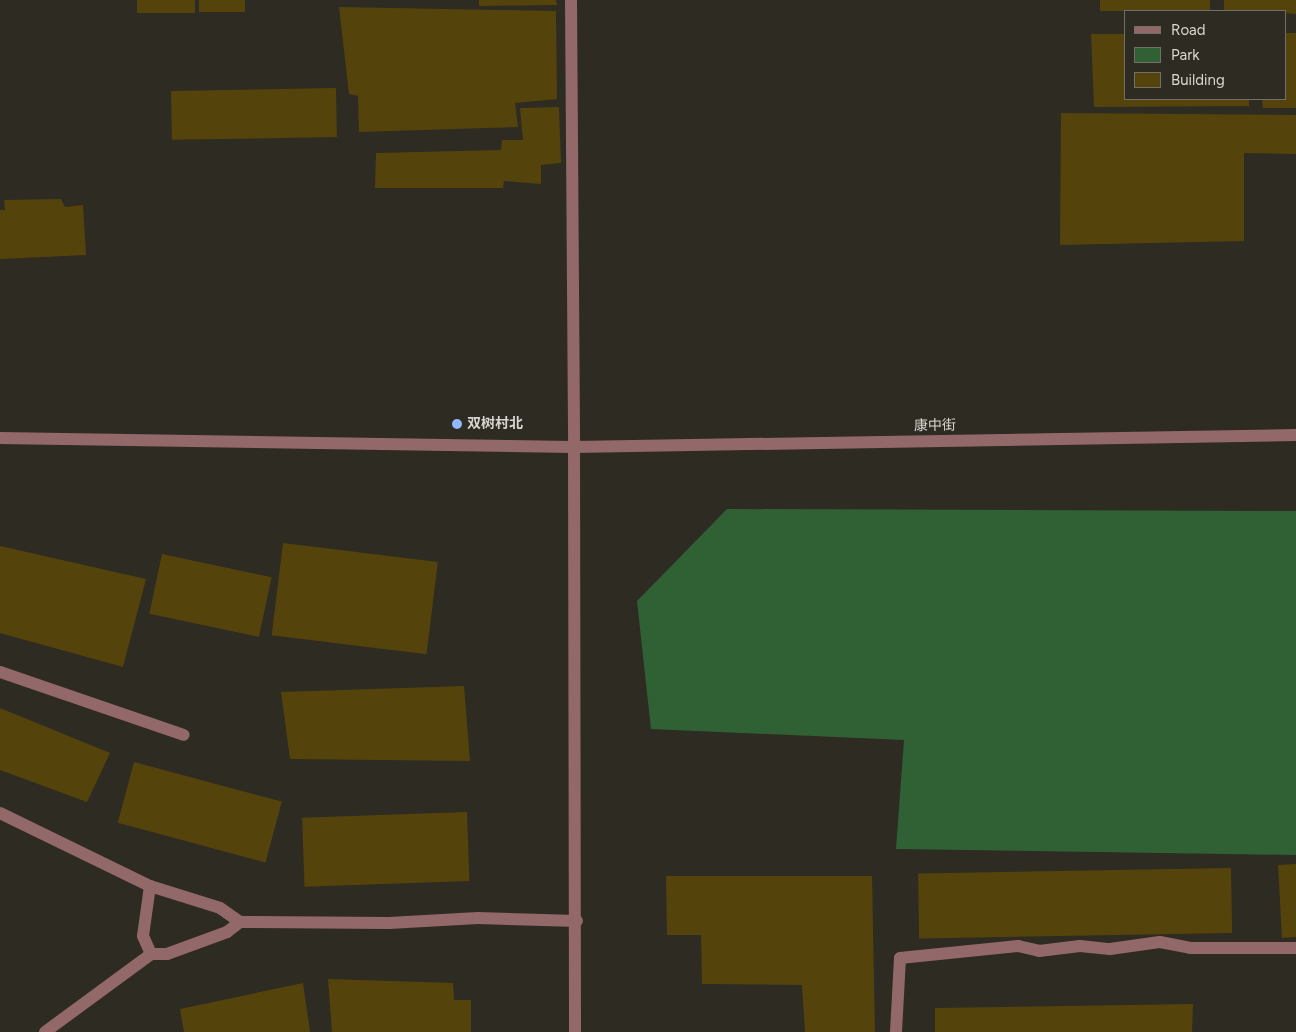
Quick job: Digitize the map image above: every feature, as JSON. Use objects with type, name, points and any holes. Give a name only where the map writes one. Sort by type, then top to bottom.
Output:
[{"type":"street","points":[[570,0],[574,447],[575,1032]]},
{"type":"street","name":"康中街","points":[[0,438],[574,447],[1296,435]]},
{"type":"street","points":[[0,672],[184,735]]},
{"type":"street","points":[[0,813],[150,886],[220,908],[240,922],[389,924],[478,918],[576,922]]},
{"type":"street","points":[[150,886],[143,936],[151,954]]},
{"type":"street","points":[[45,1032],[151,954],[167,954],[227,932],[240,922]]},
{"type":"street","points":[[896,1032],[900,958],[1018,946],[1039,951],[1080,946],[1110,950],[1160,942],[1190,948],[1296,948]]},
{"type":"green space","points":[[727,509],[1296,511],[1296,855],[896,849],[904,740],[651,729],[637,601]]},
{"type":"building","points":[[137,0],[195,0],[195,13],[137,13]]},
{"type":"building","points":[[199,0],[245,0],[245,12],[199,12]]},
{"type":"building","points":[[479,0],[556,0],[557,5],[479,6]]},
{"type":"building","points":[[1100,0],[1210,0],[1210,10],[1100,11]]},
{"type":"building","points":[[1224,0],[1296,0],[1296,14],[1286,13],[1286,10],[1224,10]]},
{"type":"building","points":[[339,7],[556,11],[557,99],[515,103],[518,127],[359,132],[358,96],[349,94]]},
{"type":"building","points":[[1286,33],[1296,33],[1296,108],[1263,108],[1262,100],[1286,100]]},
{"type":"building","points":[[1091,34],[1124,34],[1124,100],[1249,100],[1249,106],[1094,107]]},
{"type":"building","points":[[336,88],[337,137],[172,140],[171,91]]},
{"type":"building","points":[[559,107],[561,163],[541,165],[541,184],[504,181],[503,188],[375,188],[376,153],[501,150],[502,140],[523,140],[520,108]]},
{"type":"building","points":[[1061,113],[1296,115],[1296,154],[1244,153],[1244,241],[1060,245]]},
{"type":"building","points":[[61,199],[65,207],[83,205],[86,255],[0,259],[0,210],[5,210],[4,200]]},
{"type":"building","points":[[283,543],[438,562],[427,654],[272,635]]},
{"type":"building","points":[[0,546],[146,579],[123,667],[0,633]]},
{"type":"building","points":[[162,554],[272,577],[259,637],[149,614]]},
{"type":"building","points":[[464,686],[470,761],[290,759],[281,692]]},
{"type":"building","points":[[0,708],[110,753],[87,802],[0,770]]},
{"type":"building","points":[[134,762],[282,802],[265,862],[118,823]]},
{"type":"building","points":[[467,812],[469,881],[305,887],[302,818]]},
{"type":"building","points":[[1296,864],[1296,937],[1282,938],[1278,865]]},
{"type":"building","points":[[1231,868],[1232,933],[919,938],[918,873]]},
{"type":"building","points":[[666,876],[872,876],[875,1032],[805,1032],[802,985],[702,984],[701,935],[667,935]]},
{"type":"building","points":[[328,979],[453,983],[454,1000],[471,1000],[471,1032],[332,1032]]},
{"type":"building","points":[[303,983],[310,1032],[184,1032],[180,1009]]},
{"type":"building","points":[[1193,1004],[1192,1032],[935,1032],[935,1008]]},
{"type":"place","name":"双树村北","points":[[457,424]]}]
